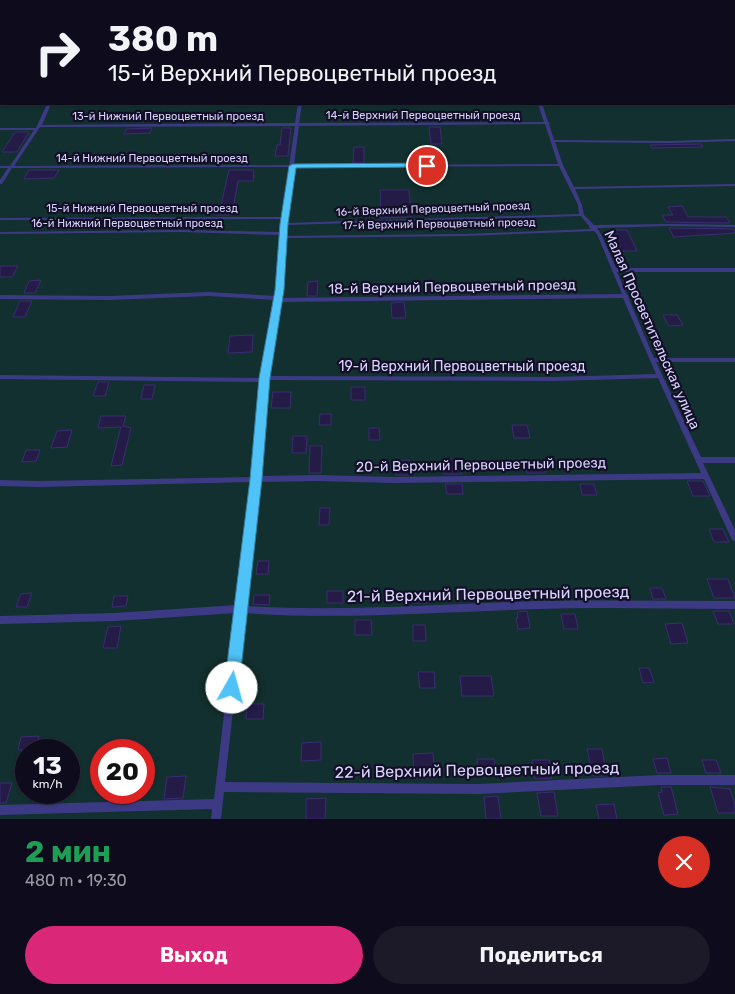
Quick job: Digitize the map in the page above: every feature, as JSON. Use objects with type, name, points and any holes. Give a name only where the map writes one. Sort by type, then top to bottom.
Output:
[{"type":"lane","points":[[0,183],[38,127],[49,105]]},
{"type":"lane","points":[[216,819],[256,479],[264,379],[278,299],[284,221],[300,105]]},
{"type":"lane","name":"Малая Просветительская улица","points":[[541,105],[561,165],[582,215],[599,234],[659,376],[735,538]]},
{"type":"lane","name":"14-й Верхний Первоцветный проезд","points":[[298,124],[548,123]]},
{"type":"lane","name":"13-й Нижний Первоцветный проезд","points":[[0,130],[38,127],[298,124]]},
{"type":"lane","points":[[554,142],[735,140]]},
{"type":"lane","name":"14-й Нижний Первоцветный проезд","points":[[0,167],[561,165]]},
{"type":"lane","points":[[572,188],[735,185]]},
{"type":"lane","name":"16-й Верхний Первоцветный проезд","points":[[284,221],[582,215]]},
{"type":"lane","name":"15-й Нижний Первоцветный проезд","points":[[0,219],[284,221]]},
{"type":"lane","name":"17-й Верхний Первоцветный проезд","points":[[283,235],[463,235],[670,225],[735,226]]},
{"type":"lane","name":"16-й Нижний Первоцветный проезд","points":[[0,233],[180,231],[283,235]]},
{"type":"lane","points":[[615,270],[735,270]]},
{"type":"lane","name":"18-й Верхний Первоцветный проезд","points":[[0,297],[109,298],[208,294],[278,299],[626,296]]},
{"type":"lane","points":[[652,360],[735,360]]},
{"type":"lane","name":"19-й Верхний Первоцветный проезд","points":[[0,378],[535,379],[659,376]]},
{"type":"lane","points":[[698,460],[735,460]]},
{"type":"lane","name":"20-й Верхний Первоцветный проезд","points":[[0,483],[706,476]]},
{"type":"lane","name":"21-й Верхний Первоцветный проезд","points":[[0,620],[115,617],[241,610],[344,612],[540,605],[735,605]]},
{"type":"lane","name":"22-й Верхний Первоцветный проезд","points":[[220,787],[478,789],[659,780],[735,780]]},
{"type":"lane","points":[[0,810],[218,804]]},
{"type":"green space","points":[[0,105],[735,105],[735,819],[0,819]]},
{"type":"building","points":[[429,127],[440,127],[442,144],[431,144]]},
{"type":"building","points":[[152,128],[150,133],[124,134],[126,129]]},
{"type":"building","points":[[282,128],[291,128],[288,156],[275,156],[277,145],[280,145]]},
{"type":"building","points":[[15,132],[29,132],[17,152],[2,152]]},
{"type":"building","points":[[701,144],[703,147],[652,148],[650,145]]},
{"type":"building","points":[[354,147],[364,147],[364,163],[353,163]]},
{"type":"building","points":[[29,170],[59,170],[54,178],[24,179]]},
{"type":"building","points":[[229,170],[254,170],[253,181],[238,181],[232,215],[215,215],[217,205],[221,205]]},
{"type":"building","points":[[380,190],[409,190],[412,217],[381,218]]},
{"type":"building","points":[[682,206],[688,217],[726,217],[730,223],[666,222],[662,215],[673,215],[668,207]]},
{"type":"building","points":[[70,222],[87,222],[84,229],[67,229]]},
{"type":"building","points":[[669,228],[734,229],[735,233],[674,237]]},
{"type":"building","points":[[612,230],[627,230],[637,251],[622,251]]},
{"type":"building","points":[[0,266],[18,266],[12,277],[0,277]]},
{"type":"building","points":[[41,280],[35,293],[24,293],[29,281]]},
{"type":"building","points":[[318,281],[317,296],[307,296],[308,282]]},
{"type":"building","points":[[20,301],[32,301],[25,317],[13,317]]},
{"type":"building","points":[[404,302],[406,318],[392,318],[391,303]]},
{"type":"building","points":[[663,315],[677,315],[683,325],[669,326]]},
{"type":"building","points":[[253,335],[252,352],[228,353],[230,336]]},
{"type":"building","points":[[98,382],[109,382],[105,396],[93,396]]},
{"type":"building","points":[[144,385],[155,385],[152,399],[141,399]]},
{"type":"building","points":[[351,387],[365,387],[365,400],[351,400]]},
{"type":"building","points":[[273,392],[291,392],[290,408],[271,408]]},
{"type":"building","points":[[320,414],[331,414],[331,425],[319,425]]},
{"type":"building","points":[[101,416],[126,416],[123,426],[131,428],[122,465],[111,466],[121,427],[98,428]]},
{"type":"building","points":[[512,425],[527,425],[530,438],[514,438]]},
{"type":"building","points":[[369,428],[379,428],[380,440],[369,440]]},
{"type":"building","points":[[72,430],[67,447],[51,448],[57,431]]},
{"type":"building","points":[[293,436],[307,436],[306,453],[292,453]]},
{"type":"building","points":[[310,446],[322,446],[321,473],[309,473]]},
{"type":"building","points":[[26,450],[40,450],[36,461],[22,462]]},
{"type":"building","points":[[443,459],[455,459],[456,465],[460,465],[461,474],[444,474]]},
{"type":"building","points":[[409,460],[410,475],[396,475],[395,461]]},
{"type":"building","points":[[525,463],[544,463],[546,473],[527,473]]},
{"type":"building","points":[[687,481],[703,481],[710,496],[693,496]]},
{"type":"building","points":[[445,484],[462,484],[463,494],[447,494]]},
{"type":"building","points":[[580,484],[594,484],[597,495],[582,495]]},
{"type":"building","points":[[320,508],[330,508],[329,525],[319,525]]},
{"type":"building","points":[[709,529],[723,529],[729,542],[714,542]]},
{"type":"building","points":[[258,561],[269,561],[268,574],[256,574]]},
{"type":"building","points":[[707,579],[728,579],[735,598],[714,598]]},
{"type":"building","points":[[650,588],[662,588],[666,599],[653,599]]},
{"type":"building","points":[[327,591],[343,591],[343,603],[327,603]]},
{"type":"building","points":[[32,593],[27,607],[16,607],[21,594]]},
{"type":"building","points":[[412,593],[427,593],[427,603],[413,603]]},
{"type":"building","points":[[254,595],[270,595],[269,605],[253,604]]},
{"type":"building","points":[[114,596],[128,596],[126,606],[112,607]]},
{"type":"building","points":[[527,611],[530,628],[518,629],[517,612]]},
{"type":"building","points":[[713,611],[729,611],[734,624],[718,624]]},
{"type":"building","points":[[561,614],[575,614],[578,629],[564,629]]},
{"type":"building","points":[[355,620],[371,620],[372,635],[355,635]]},
{"type":"building","points":[[682,623],[688,643],[671,644],[665,624]]},
{"type":"building","points":[[413,625],[425,625],[426,641],[413,641]]},
{"type":"building","points":[[121,626],[117,648],[103,648],[108,627]]},
{"type":"building","points":[[639,668],[649,668],[654,682],[643,683]]},
{"type":"building","points":[[418,672],[434,672],[435,688],[420,688]]},
{"type":"building","points":[[460,676],[491,676],[494,696],[462,696]]},
{"type":"building","points":[[247,704],[264,704],[263,719],[246,719]]},
{"type":"building","points":[[39,736],[38,739],[21,739],[21,737]]},
{"type":"building","points":[[321,742],[321,760],[301,761],[302,743]]},
{"type":"building","points":[[587,749],[602,749],[607,776],[593,776]]},
{"type":"building","points":[[433,753],[435,778],[414,778],[413,754]]},
{"type":"building","points":[[667,758],[671,773],[657,773],[653,759]]},
{"type":"building","points":[[477,759],[494,759],[495,771],[478,772]]},
{"type":"building","points":[[532,760],[549,760],[552,778],[535,779]]},
{"type":"building","points":[[702,760],[716,760],[721,773],[706,773]]},
{"type":"building","points":[[186,776],[183,798],[164,799],[167,777]]},
{"type":"building","points":[[0,783],[12,783],[6,803],[0,803]]},
{"type":"building","points":[[661,787],[671,787],[678,814],[664,815],[658,793],[662,792]]},
{"type":"building","points":[[710,787],[730,789],[735,805],[735,813],[718,813]]},
{"type":"building","points":[[554,792],[558,816],[541,816],[537,793]]},
{"type":"building","points":[[498,796],[501,819],[486,819],[484,797]]},
{"type":"building","points":[[326,798],[325,819],[306,819],[306,799]]},
{"type":"building","points":[[614,804],[617,819],[599,819],[596,805]]},
{"type":"route","points":[[232,688],[256,479],[264,378],[280,290],[284,224],[293,166],[427,166]]}]
